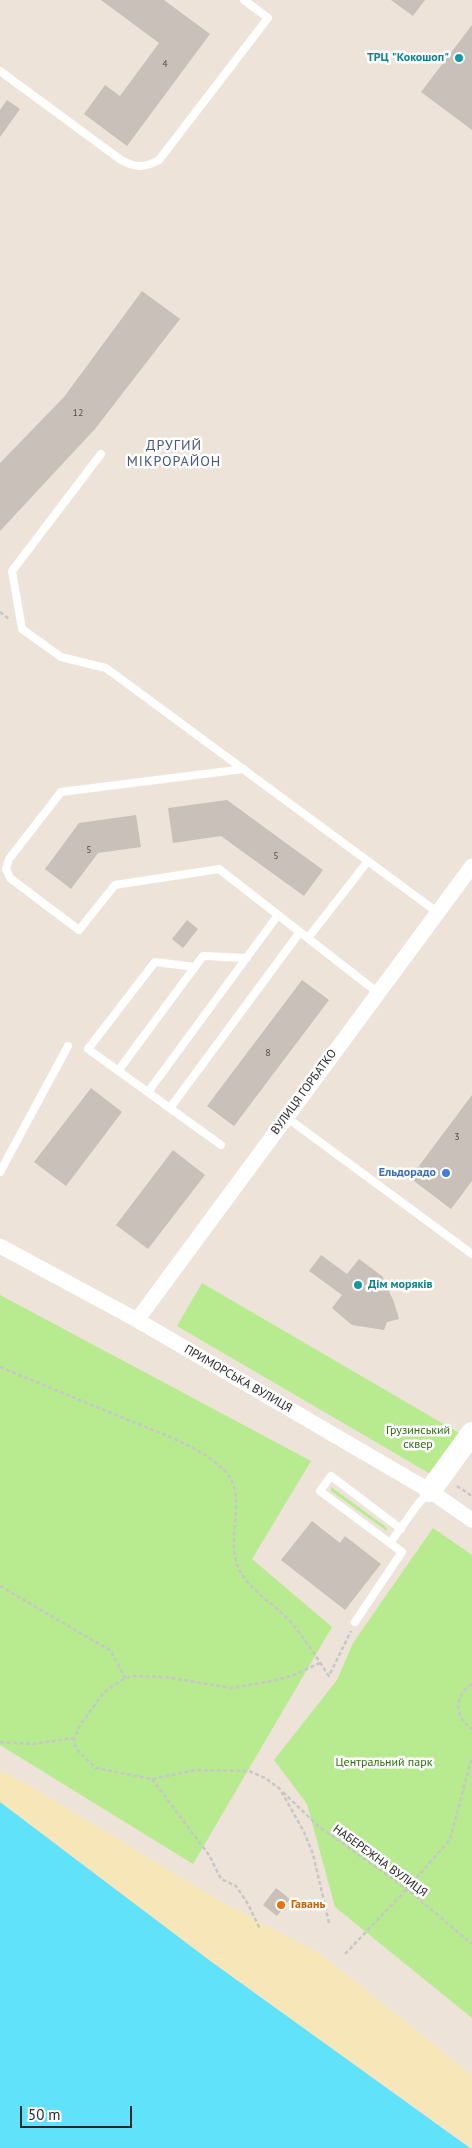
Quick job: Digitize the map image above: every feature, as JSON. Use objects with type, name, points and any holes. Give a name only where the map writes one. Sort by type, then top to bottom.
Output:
[{"type":"street","name":"ВУЛИЦЯ ГОРБАТКО","points":[[137,1320],[472,866]]},
{"type":"street","name":"ПРИМОРСЬКА ВУЛИЦЯ","points":[[0,1246],[137,1320],[430,1491],[472,1520]]},
{"type":"street","points":[[430,1491],[472,1433]]},
{"type":"lane","points":[[0,71],[121,160],[134,166],[146,167],[160,160],[268,18],[244,0]]},
{"type":"lane","points":[[101,454],[12,571],[22,629],[60,657],[106,668],[438,912]]},
{"type":"lane","points":[[244,769],[61,792],[9,859],[6,869],[10,878],[79,930],[114,885],[219,869],[378,992]]},
{"type":"lane","points":[[308,938],[368,861]]},
{"type":"lane","points":[[148,1092],[278,915]]},
{"type":"lane","points":[[170,1108],[300,932]]},
{"type":"lane","points":[[118,1070],[203,956],[247,958]]},
{"type":"lane","points":[[195,967],[155,962],[88,1049],[222,1145]]},
{"type":"lane","points":[[0,1172],[68,1046]]},
{"type":"lane","points":[[286,1117],[472,1254]]},
{"type":"lane","points":[[355,1622],[402,1552],[320,1491],[331,1476],[400,1529]]},
{"type":"lane","points":[[390,1543],[430,1491]]},
{"type":"path","points":[[0,1367],[173,1439],[215,1461],[230,1477],[236,1497],[233,1554],[239,1570],[251,1586],[288,1619],[329,1676],[355,1622]]},
{"type":"path","points":[[0,1586],[111,1651],[125,1678]]},
{"type":"path","points":[[260,1929],[248,1904],[236,1886],[222,1879],[209,1856],[152,1778],[96,1768],[76,1749],[74,1738],[81,1724],[104,1692],[125,1678],[135,1676],[166,1678],[232,1688],[287,1677],[320,1663]]},
{"type":"path","points":[[472,1684],[461,1695],[458,1710],[465,1724],[472,1729]]},
{"type":"path","points":[[0,1742],[32,1744],[74,1738]]},
{"type":"path","points":[[345,1954],[407,1889],[450,1839],[472,1757]]},
{"type":"path","name":"НАБЕРЕЖНА ВУЛИЦЯ","points":[[152,1778],[196,1770],[249,1772],[265,1778],[280,1789],[318,1826],[407,1889],[472,1944]]},
{"type":"path","points":[[280,1789],[304,1832],[313,1854],[329,1923]]},
{"type":"green space","name":"Грузинський сквер","points":[[202,1283],[459,1433],[434,1476],[177,1326]]},
{"type":"green space","points":[[0,1295],[311,1461],[252,1559],[332,1627],[193,1864],[0,1745]]},
{"type":"green space","points":[[331,1487],[386,1527],[387,1531],[331,1491]]},
{"type":"green space","name":"Центральний парк","points":[[433,1528],[472,1555],[472,2018],[335,1907],[307,1804],[274,1760],[337,1680],[353,1643]]},
{"type":"sand","points":[[0,1771],[32,1787],[220,1901],[321,1954],[472,2075],[472,2148],[209,1960],[0,1802]]},
{"type":"water","points":[[0,1802],[209,1960],[470,2148],[0,2148]]},
{"type":"building","points":[[101,0],[164,0],[210,34],[127,146],[84,114],[105,85],[120,96],[159,43]]},
{"type":"building","points":[[391,0],[425,0],[413,16]]},
{"type":"building","name":"ТРЦ \"Кокошоп\"","points":[[472,25],[472,130],[421,92]]},
{"type":"building","points":[[7,100],[20,109],[0,137],[0,110]]},
{"type":"building","points":[[142,291],[180,319],[95,429],[0,531],[0,463],[64,397]]},
{"type":"building","points":[[227,800],[323,870],[304,896],[221,836],[173,843],[168,808]]},
{"type":"building","points":[[136,815],[141,847],[98,853],[71,889],[45,869],[79,823]]},
{"type":"building","points":[[187,920],[198,929],[183,948],[172,939]]},
{"type":"building","points":[[302,980],[329,1000],[234,1126],[207,1106]]},
{"type":"building","points":[[91,1088],[122,1112],[66,1186],[34,1162]]},
{"type":"building","points":[[472,1095],[472,1181],[451,1209],[410,1178]]},
{"type":"building","points":[[173,1150],[205,1175],[148,1249],[116,1225]]},
{"type":"building","name":"Дім моряків","points":[[321,1255],[347,1274],[359,1259],[382,1276],[394,1302],[399,1319],[387,1322],[384,1330],[352,1325],[332,1308],[342,1295],[309,1271]]},
{"type":"building","points":[[312,1521],[340,1543],[345,1536],[381,1564],[345,1610],[281,1560]]},
{"type":"building","points":[[276,1888],[290,1899],[277,1916],[263,1905]]},
{"type":"place","name":"ТРЦ \"Кокошоп\"","points":[[459,58]]},
{"type":"place","name":"Ельдорадо","points":[[446,1173]]},
{"type":"place","name":"Дім моряків","points":[[358,1285]]},
{"type":"place","name":"Гавань","points":[[281,1905]]},
{"type":"district","name":"ДРУГИЙ МІКРОРАЙОН","points":[[174,454]]}]
